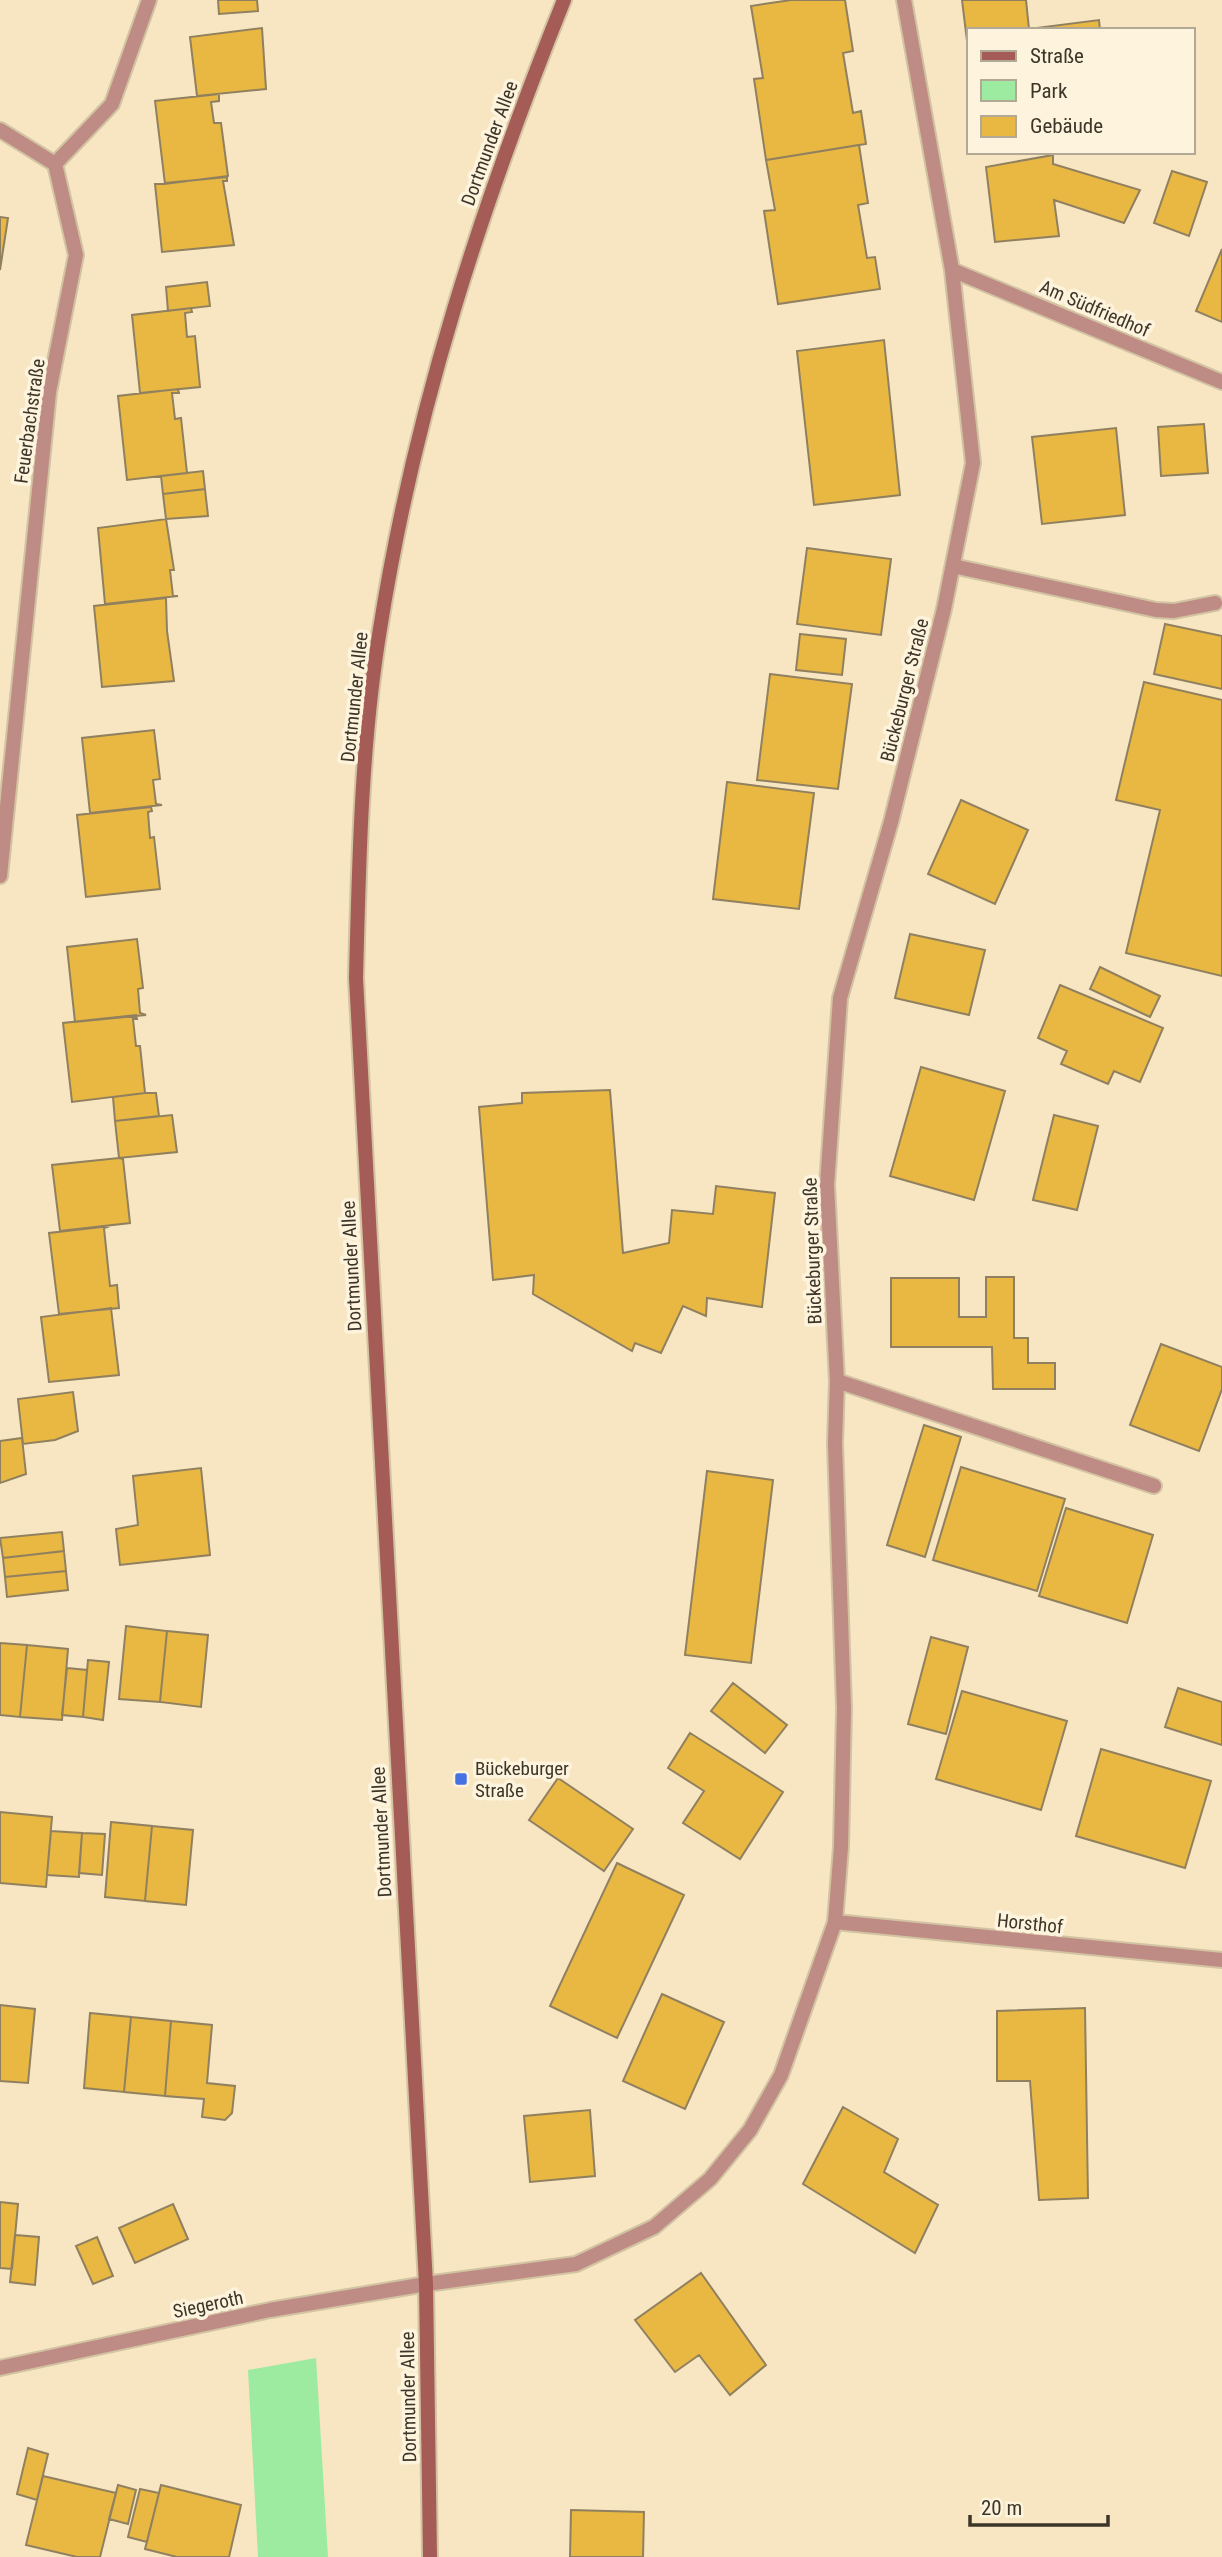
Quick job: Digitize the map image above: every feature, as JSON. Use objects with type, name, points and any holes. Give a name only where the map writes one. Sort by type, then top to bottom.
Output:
[{"type":"main road","name":"Dortmunder Allee","points":[[430,2557],[426,2284],[356,978],[360,822],[380,631],[403,506],[435,370],[468,256],[564,0]]},
{"type":"street","points":[[0,130],[55,164],[112,104],[149,0]]},
{"type":"street","name":"Bückeburger Straße","points":[[426,2284],[576,2264],[654,2227],[710,2179],[750,2130],[781,2075],[835,1922],[841,1847],[844,1708],[835,1443],[836,1381],[827,1185],[840,998],[891,822],[953,566],[973,463],[952,270],[904,0]]},
{"type":"street","name":"Feuerbachstraße","points":[[0,876],[50,392],[76,256],[55,164]]},
{"type":"street","name":"Am Südfriedhof","points":[[952,270],[1222,382]]},
{"type":"street","points":[[953,566],[1156,610],[1174,611],[1215,603]]},
{"type":"street","points":[[836,1381],[1154,1486]]},
{"type":"street","name":"Horsthof","points":[[835,1922],[1222,1960]]},
{"type":"street","name":"Siegeroth","points":[[0,2368],[270,2310],[426,2284]]},
{"type":"green space","points":[[316,2358],[328,2557],[258,2557],[248,2370]]},
{"type":"building","points":[[218,0],[257,0],[258,11],[219,14]]},
{"type":"building","points":[[791,0],[845,0],[853,51],[843,53],[853,113],[861,111],[866,144],[766,160],[754,79],[763,78],[751,6]]},
{"type":"building","points":[[962,0],[1026,0],[1029,28],[967,28],[967,41]]},
{"type":"building","points":[[1099,20],[1100,28],[1037,28]]},
{"type":"building","points":[[262,28],[266,89],[197,96],[190,37]]},
{"type":"building","points":[[219,94],[219,101],[211,102],[214,123],[221,123],[228,176],[165,184],[155,101]]},
{"type":"building","points":[[859,145],[868,203],[858,205],[867,258],[875,257],[880,289],[778,304],[764,211],[775,210],[766,160]]},
{"type":"building","points":[[1053,155],[1053,164],[1140,190],[1124,223],[1054,200],[1059,236],[995,242],[986,167]]},
{"type":"building","points":[[1172,171],[1207,182],[1189,236],[1154,223]]},
{"type":"building","points":[[227,177],[227,181],[223,181],[234,245],[162,252],[155,184]]},
{"type":"building","points":[[0,217],[8,218],[0,270]]},
{"type":"building","points":[[1222,249],[1222,322],[1196,311]]},
{"type":"building","points":[[207,282],[210,306],[168,311],[166,287]]},
{"type":"building","points":[[191,308],[192,312],[185,313],[187,337],[195,336],[200,387],[140,393],[132,315]]},
{"type":"building","points":[[884,340],[900,495],[814,505],[797,351]]},
{"type":"building","points":[[178,389],[179,393],[172,393],[175,419],[181,418],[187,473],[127,480],[118,396]]},
{"type":"building","points":[[1204,424],[1208,473],[1161,476],[1158,427]]},
{"type":"building","points":[[1116,428],[1125,515],[1042,524],[1032,437]]},
{"type":"building","points":[[203,471],[205,489],[163,494],[161,476]]},
{"type":"building","points":[[205,489],[208,516],[166,519],[163,494]]},
{"type":"building","points":[[166,519],[174,570],[170,570],[173,596],[178,596],[105,604],[98,528]]},
{"type":"building","points":[[807,548],[891,559],[881,635],[797,624]]},
{"type":"building","points":[[166,598],[167,631],[174,681],[102,687],[94,606]]},
{"type":"building","points":[[1165,624],[1222,636],[1222,689],[1154,674]]},
{"type":"building","points":[[800,634],[846,639],[842,675],[796,670]]},
{"type":"building","points":[[770,674],[852,684],[838,789],[757,780]]},
{"type":"building","points":[[1144,682],[1222,700],[1222,976],[1126,953],[1160,810],[1116,800]]},
{"type":"building","points":[[154,730],[160,779],[153,780],[156,804],[162,805],[90,813],[82,738]]},
{"type":"building","points":[[727,782],[814,793],[799,909],[713,899]]},
{"type":"building","points":[[961,800],[1028,830],[995,904],[928,874]]},
{"type":"building","points":[[151,807],[152,811],[148,812],[150,838],[154,837],[160,889],[86,897],[77,815]]},
{"type":"building","points":[[910,934],[985,950],[969,1015],[895,998]]},
{"type":"building","points":[[137,939],[143,988],[138,989],[140,1013],[146,1015],[75,1022],[67,947]]},
{"type":"building","points":[[1100,967],[1160,996],[1150,1017],[1090,989]]},
{"type":"building","points":[[1060,985],[1163,1028],[1140,1082],[1114,1071],[1108,1084],[1061,1064],[1067,1051],[1038,1038]]},
{"type":"building","points":[[136,1015],[137,1019],[133,1019],[136,1046],[140,1046],[145,1093],[72,1102],[63,1023]]},
{"type":"building","points":[[921,1067],[1005,1091],[974,1200],[890,1176]]},
{"type":"building","points":[[610,1090],[623,1253],[669,1243],[672,1210],[713,1214],[716,1186],[775,1193],[762,1307],[707,1298],[706,1316],[683,1306],[661,1353],[635,1343],[632,1351],[533,1294],[534,1275],[493,1280],[479,1107],[522,1103],[522,1093]]},
{"type":"building","points":[[156,1093],[159,1116],[115,1121],[113,1097]]},
{"type":"building","points":[[172,1115],[177,1152],[119,1158],[115,1121]]},
{"type":"building","points":[[1054,1115],[1098,1126],[1077,1210],[1033,1200]]},
{"type":"building","points":[[123,1159],[130,1223],[60,1231],[52,1165]]},
{"type":"building","points":[[110,1226],[104,1228],[110,1286],[117,1285],[119,1308],[59,1314],[49,1233]]},
{"type":"building","points":[[986,1277],[1014,1277],[1014,1338],[1028,1338],[1028,1363],[1055,1363],[1055,1389],[993,1389],[992,1347],[891,1347],[891,1278],[959,1278],[959,1317],[986,1317]]},
{"type":"building","points":[[111,1308],[119,1375],[49,1382],[41,1317]]},
{"type":"building","points":[[1161,1344],[1222,1367],[1222,1389],[1199,1451],[1130,1425]]},
{"type":"building","points":[[73,1392],[78,1431],[55,1440],[23,1444],[18,1399]]},
{"type":"building","points":[[924,1425],[961,1437],[925,1557],[887,1545]]},
{"type":"building","points":[[22,1438],[26,1474],[0,1483],[0,1441]]},
{"type":"building","points":[[961,1467],[1065,1499],[1037,1591],[933,1560]]},
{"type":"building","points":[[201,1468],[210,1555],[120,1565],[116,1529],[138,1525],[133,1476]]},
{"type":"building","points":[[707,1471],[773,1480],[751,1663],[685,1655]]},
{"type":"building","points":[[1066,1508],[1153,1535],[1127,1623],[1039,1596]]},
{"type":"building","points":[[62,1532],[64,1551],[3,1558],[0,1538]]},
{"type":"building","points":[[64,1551],[66,1571],[5,1577],[3,1558]]},
{"type":"building","points":[[66,1571],[68,1590],[7,1597],[5,1577]]},
{"type":"building","points":[[126,1626],[167,1631],[160,1702],[119,1699]]},
{"type":"building","points":[[167,1631],[208,1635],[201,1707],[160,1702]]},
{"type":"building","points":[[931,1637],[968,1647],[946,1734],[908,1724]]},
{"type":"building","points":[[0,1643],[27,1645],[20,1717],[0,1715]]},
{"type":"building","points":[[27,1645],[68,1649],[62,1720],[20,1717]]},
{"type":"building","points":[[88,1660],[109,1662],[103,1720],[83,1717]]},
{"type":"building","points":[[67,1668],[87,1670],[83,1717],[62,1715]]},
{"type":"building","points":[[733,1683],[787,1725],[765,1753],[711,1711]]},
{"type":"building","points":[[1178,1688],[1222,1702],[1222,1745],[1165,1727]]},
{"type":"building","points":[[962,1691],[1067,1721],[1041,1810],[936,1779]]},
{"type":"building","points":[[690,1733],[783,1792],[740,1859],[683,1823],[704,1791],[668,1768]]},
{"type":"building","points":[[1101,1749],[1211,1781],[1185,1868],[1076,1836]]},
{"type":"building","points":[[558,1778],[633,1829],[604,1871],[529,1820]]},
{"type":"building","points":[[0,1812],[52,1817],[46,1887],[0,1883]]},
{"type":"building","points":[[111,1822],[152,1826],[145,1901],[105,1897]]},
{"type":"building","points":[[152,1826],[193,1830],[186,1905],[145,1901]]},
{"type":"building","points":[[51,1831],[82,1833],[79,1877],[47,1875]]},
{"type":"building","points":[[82,1833],[105,1834],[102,1875],[79,1873]]},
{"type":"building","points":[[617,1863],[684,1895],[617,2038],[550,2006]]},
{"type":"building","points":[[662,1994],[724,2022],[685,2109],[623,2081]]},
{"type":"building","points":[[0,2005],[35,2009],[28,2083],[0,2081]]},
{"type":"building","points":[[1085,2008],[1088,2198],[1039,2200],[1030,2081],[997,2081],[997,2011]]},
{"type":"building","points":[[90,2013],[131,2017],[124,2092],[84,2088]]},
{"type":"building","points":[[131,2017],[171,2021],[165,2096],[124,2092]]},
{"type":"building","points":[[171,2021],[212,2025],[207,2083],[235,2086],[232,2113],[225,2120],[202,2117],[204,2099],[165,2096]]},
{"type":"building","points":[[843,2107],[898,2139],[884,2172],[938,2205],[915,2253],[803,2184]]},
{"type":"building","points":[[590,2110],[595,2176],[530,2182],[524,2116]]},
{"type":"building","points":[[0,2202],[18,2204],[12,2269],[0,2268]]},
{"type":"building","points":[[173,2204],[188,2239],[135,2263],[119,2228]]},
{"type":"building","points":[[15,2235],[39,2237],[35,2285],[10,2282]]},
{"type":"building","points":[[97,2237],[113,2276],[93,2284],[76,2246]]},
{"type":"building","points":[[701,2273],[766,2365],[730,2395],[699,2355],[675,2372],[635,2320]]},
{"type":"building","points":[[28,2448],[48,2454],[37,2500],[17,2494]]},
{"type":"building","points":[[43,2476],[116,2493],[100,2557],[77,2557],[26,2545]]},
{"type":"building","points":[[118,2485],[136,2490],[128,2524],[109,2519]]},
{"type":"building","points":[[161,2485],[241,2505],[229,2557],[177,2557],[145,2549]]},
{"type":"building","points":[[140,2489],[159,2493],[147,2542],[128,2537]]},
{"type":"building","points":[[571,2510],[644,2512],[643,2557],[570,2557]]},
{"type":"place","name":"Bückeburger Straße","points":[[461,1779]]}]
